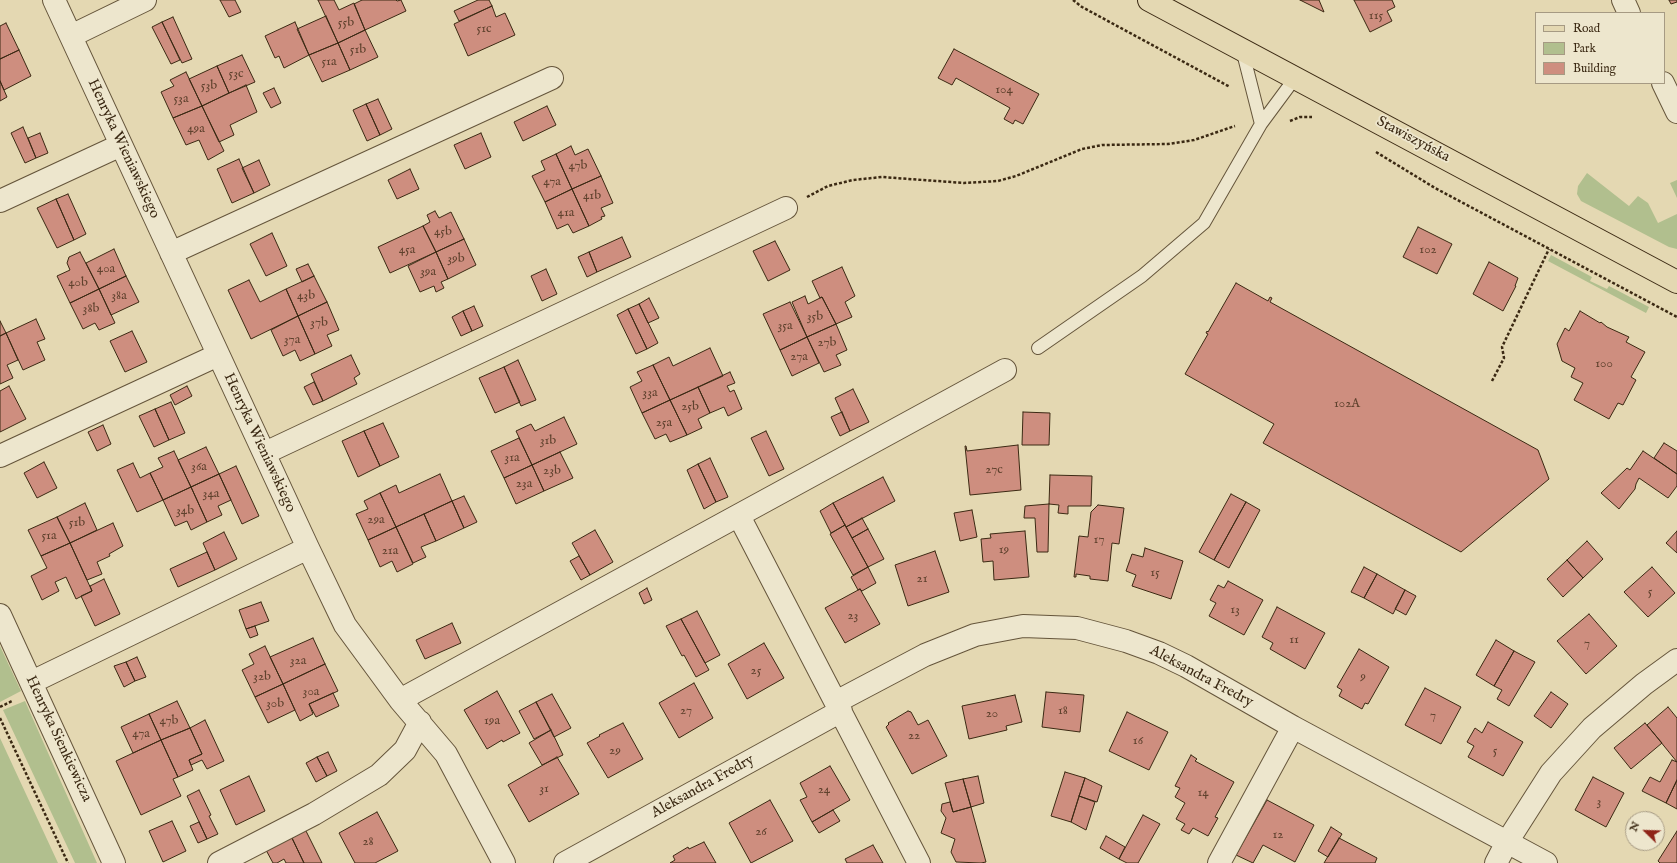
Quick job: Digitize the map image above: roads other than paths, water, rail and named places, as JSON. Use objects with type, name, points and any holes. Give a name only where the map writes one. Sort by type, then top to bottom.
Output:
[{"type":"main road","name":"Stawiszyńska","points":[[1149,0],[1677,282]]},
{"type":"street","name":"Henryka Wieniawskiego","points":[[54,0],[345,625],[400,700],[446,754],[504,863]]},
{"type":"street","points":[[71,36],[145,0]]},
{"type":"street","points":[[1623,0],[1629,12]]},
{"type":"street","points":[[171,253],[552,78]]},
{"type":"street","points":[[1663,84],[1677,112]]},
{"type":"street","points":[[0,201],[121,145]]},
{"type":"street","points":[[265,453],[786,208]]},
{"type":"street","points":[[0,456],[218,355]]},
{"type":"street","points":[[400,700],[1005,370]]},
{"type":"street","points":[[739,516],[920,863]]},
{"type":"street","points":[[32,682],[308,548]]},
{"type":"street","name":"Henryka Sienkiewicza","points":[[0,615],[114,863]]},
{"type":"street","name":"Aleksandra Fredry","points":[[565,863],[838,707],[925,655],[975,635],[1023,626],[1077,628],[1126,641],[1159,653],[1186,666],[1293,727],[1546,863]]},
{"type":"street","points":[[1496,863],[1551,773],[1592,728],[1644,684],[1677,660]]},
{"type":"street","points":[[218,863],[314,814],[379,775],[406,750],[420,722]]},
{"type":"street","points":[[1219,863],[1293,727]]},
{"type":"lane","points":[[1242,49],[1257,130]]},
{"type":"lane","points":[[1038,348],[1142,276],[1204,223],[1257,130],[1296,78]]}]
